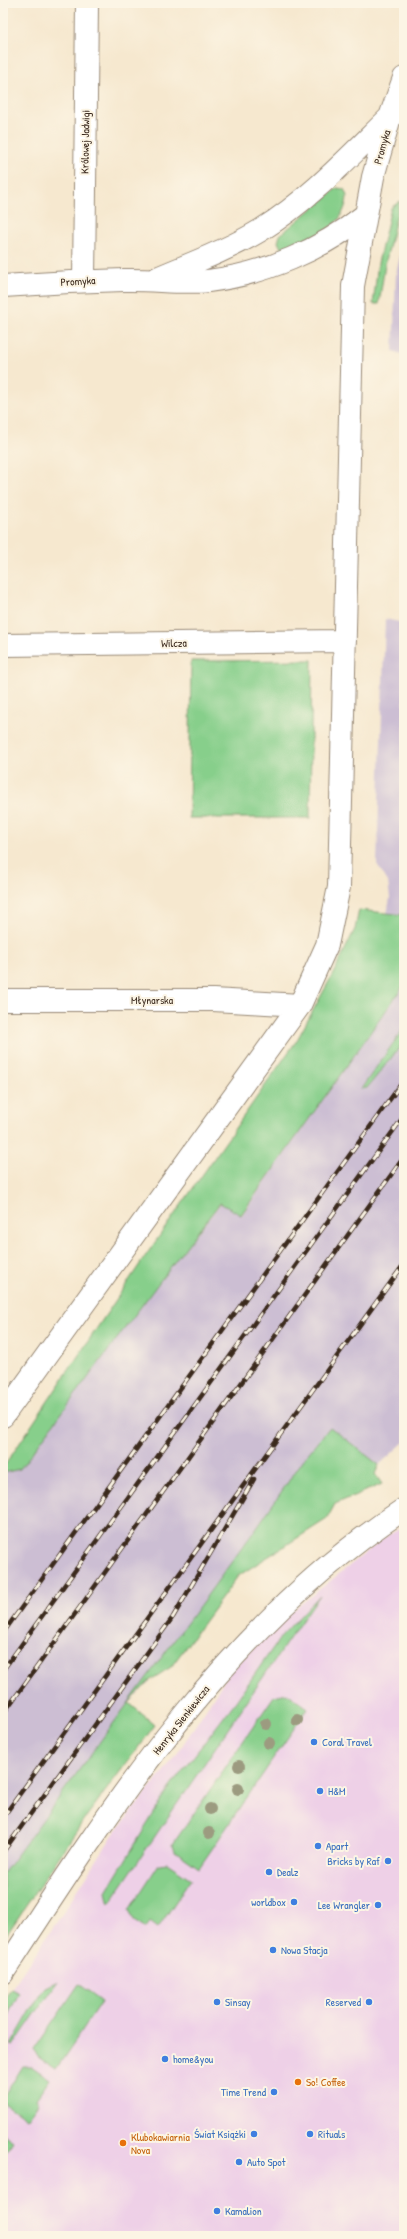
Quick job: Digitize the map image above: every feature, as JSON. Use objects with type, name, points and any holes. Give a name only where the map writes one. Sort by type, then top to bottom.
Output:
[{"type":"street","name":"Królowej Jadwigi","points":[[84,281],[87,3]]},
{"type":"street","points":[[390,117],[404,78]]},
{"type":"street","name":"Promyka","points":[[154,279],[220,251],[262,229],[298,203],[390,117]]},
{"type":"street","name":"Promyka","points":[[3,286],[84,281],[154,279],[183,282],[209,281],[261,269],[311,251],[341,234],[365,215],[390,117]]},
{"type":"street","points":[[3,1416],[300,1005],[327,945],[339,887],[353,286],[365,215]]},
{"type":"street","name":"Wilcza","points":[[3,645],[345,641]]},
{"type":"street","name":"Młynarska","points":[[3,1000],[213,1000],[300,1005]]},
{"type":"street","name":"Henryka Sienkiewicza","points":[[3,1973],[59,1887],[141,1772],[222,1669],[291,1598],[361,1540],[404,1509]]},
{"type":"shaded area","points":[[404,237],[404,355],[393,351],[396,274]]},
{"type":"shaded area","points":[[385,619],[404,623],[404,915],[387,914],[390,898],[388,882],[377,864]]},
{"type":"shaded area","points":[[404,985],[404,1442],[379,1465],[341,1436],[178,1649],[129,1704],[3,1874],[3,1473],[20,1469],[175,1261],[221,1203],[242,1215]]},
{"type":"shaded area","name":"Nowa Stacja","points":[[404,1526],[404,2236],[3,2236],[3,2001],[63,1913],[113,1835],[175,1757],[231,1670],[287,1615],[387,1536]]},
{"type":"green space","points":[[337,188],[344,189],[347,196],[339,219],[329,228],[312,239],[294,247],[281,248],[278,242],[280,235]]},
{"type":"green space","points":[[400,201],[385,265],[379,304],[373,304],[378,263],[391,208]]},
{"type":"green space","points":[[312,660],[310,818],[189,818],[191,661]]},
{"type":"green space","points":[[359,910],[404,915],[404,985],[241,1215],[220,1203],[20,1469],[3,1473],[3,1468],[144,1258],[297,1040],[334,972],[355,929]]},
{"type":"green space","points":[[404,1028],[404,1042],[367,1088],[361,1089]]},
{"type":"green space","points":[[330,1427],[379,1465],[375,1474],[382,1484],[335,1504],[327,1519],[238,1576],[171,1667],[149,1681],[129,1703],[155,1725],[86,1817],[3,1940],[3,1874],[255,1530],[306,1456]]},
{"type":"green space","points":[[320,1595],[109,1904],[106,1892],[168,1790],[236,1701],[282,1635]]},
{"type":"green space","points":[[287,1693],[308,1708],[199,1868],[175,1851],[173,1844],[274,1696]]},
{"type":"green space","points":[[167,1863],[191,1879],[158,1928],[150,1922],[146,1928],[134,1920],[129,1910],[159,1864]]},
{"type":"green space","points":[[58,1981],[13,2046],[11,2045],[42,1991],[45,1987]]},
{"type":"green space","points":[[79,1984],[102,2001],[56,2069],[38,2057],[34,2050]]},
{"type":"green space","points":[[11,1989],[19,1993],[3,2025],[3,2001]]},
{"type":"green space","points":[[23,2066],[31,2066],[50,2079],[36,2099],[39,2103],[27,2119],[4,2103],[3,2098]]},
{"type":"green space","points":[[3,2134],[13,2141],[3,2156]]},
{"type":"railway","points":[[3,1633],[404,1080]]},
{"type":"railway","points":[[3,1670],[404,1116]]},
{"type":"railway","points":[[3,1714],[404,1157]]},
{"type":"railway","points":[[3,1817],[404,1264]]},
{"type":"railway","points":[[3,1852],[173,1617],[254,1479]]},
{"type":"place","name":"Coral Travel","points":[[314,1742]]},
{"type":"place","name":"H&M","points":[[320,1791]]},
{"type":"place","name":"Apart","points":[[318,1846]]},
{"type":"place","name":"Bricks by Raf","points":[[388,1861]]},
{"type":"place","name":"Dealz","points":[[269,1872]]},
{"type":"place","name":"worldbox","points":[[294,1902]]},
{"type":"place","name":"Lee Wrangler","points":[[378,1905]]},
{"type":"place","name":"Nowa Stacja","points":[[273,1950]]},
{"type":"place","name":"Sinsay","points":[[217,2002]]},
{"type":"place","name":"Reserved","points":[[369,2002]]},
{"type":"place","name":"home&you","points":[[165,2059]]},
{"type":"place","name":"So! Coffee","points":[[298,2082]]},
{"type":"place","name":"Time Trend","points":[[274,2092]]},
{"type":"place","name":"Świat Książki","points":[[254,2134]]},
{"type":"place","name":"Rituals","points":[[310,2134]]},
{"type":"place","name":"Klubokawiarnia Nova","points":[[123,2143]]},
{"type":"place","name":"Auto Spot","points":[[239,2162]]},
{"type":"place","name":"Kamalion","points":[[217,2211]]}]
